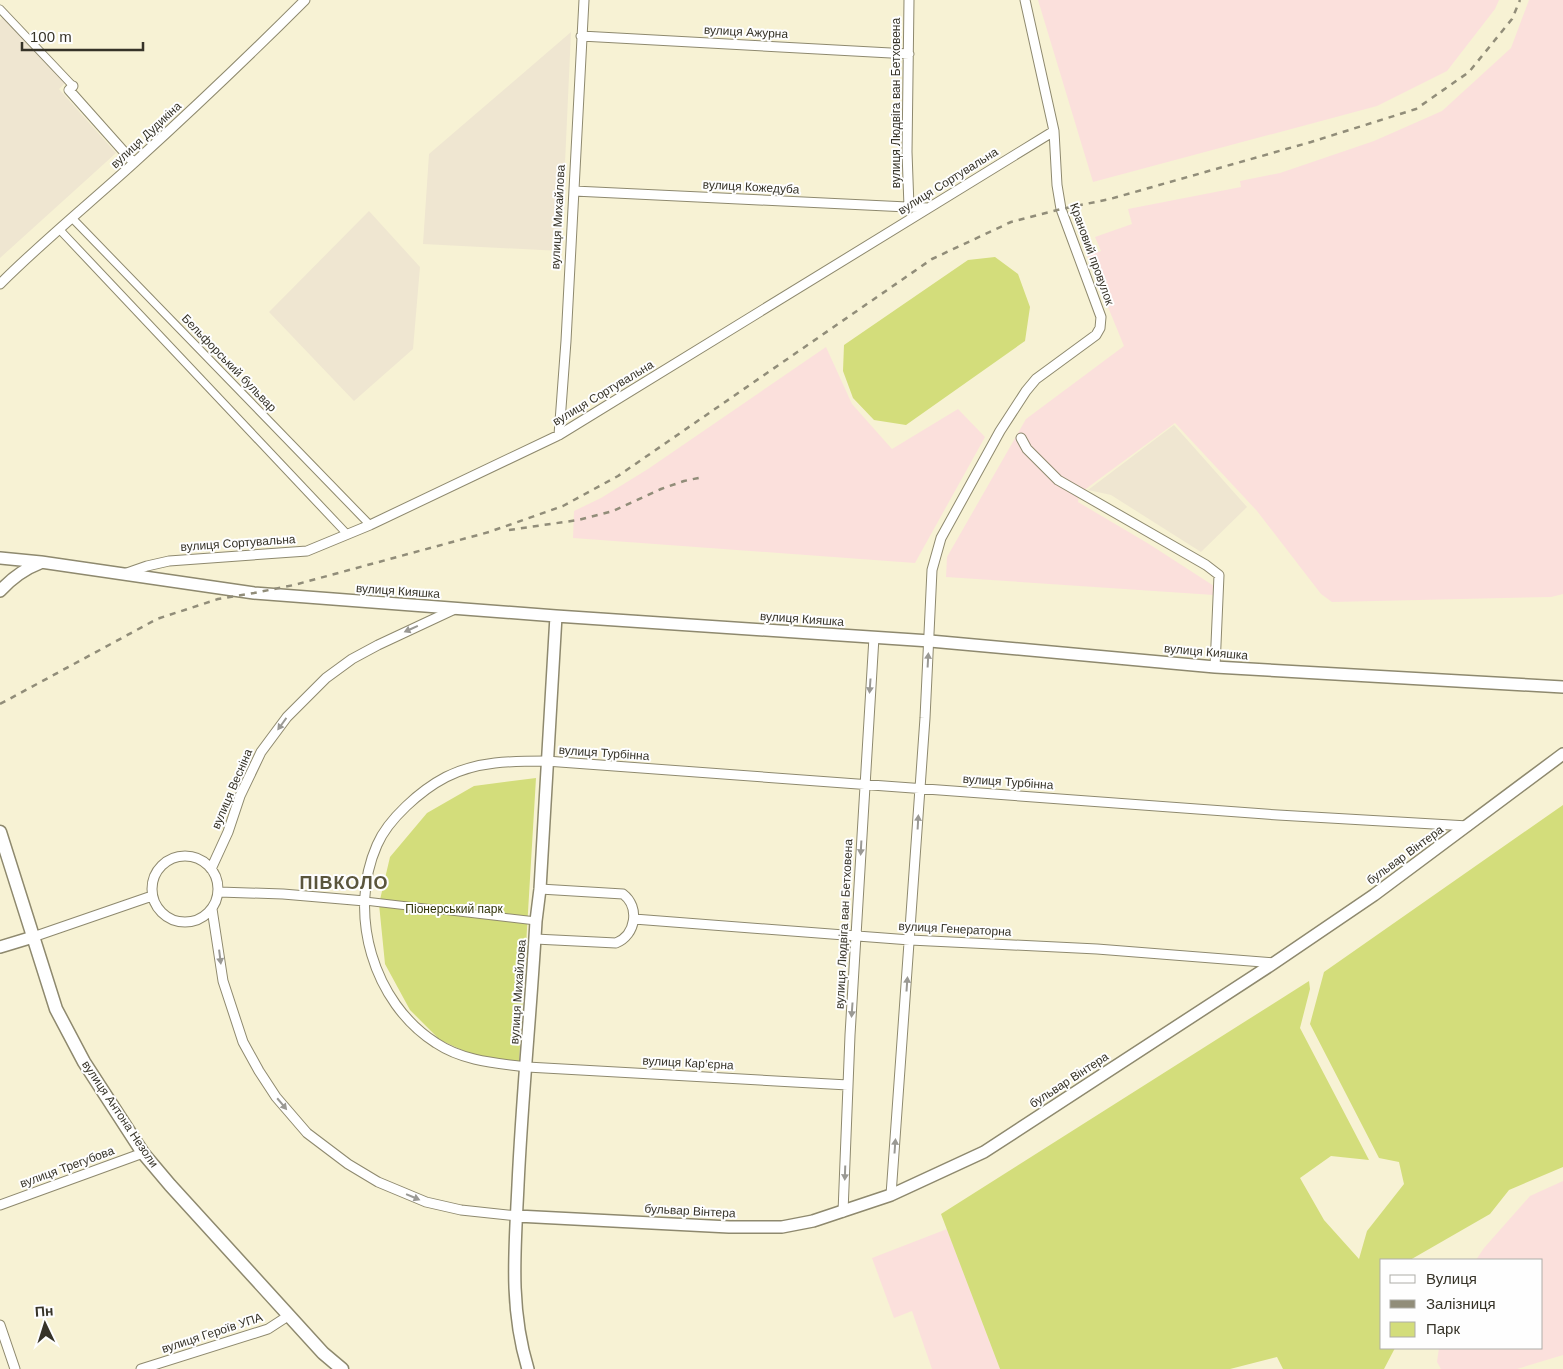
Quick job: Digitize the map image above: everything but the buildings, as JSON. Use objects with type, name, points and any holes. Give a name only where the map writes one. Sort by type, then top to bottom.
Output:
[{"type":"main road","name":"вулиця Антона Незоли","points":[[0,832],[56,1009],[84,1062],[143,1153],[288,1316],[323,1353],[342,1369]]},
{"type":"street","name":"вулиця Дудикіна","points":[[0,284],[58,229],[134,163],[257,48],[305,0]]},
{"type":"street","name":"вулиця Михайлова","points":[[559,435],[584,0]]},
{"type":"street","name":"вулиця Людвіга ван Бетховена","points":[[909,0],[907,159],[909,207]]},
{"type":"street","name":"Крановий провулок","points":[[930,641],[932,570],[941,538],[1000,431],[1026,391],[1036,379],[1096,335],[1100,328],[1101,317],[1061,209],[1057,186],[1054,131],[1025,0]]},
{"type":"street","points":[[0,9],[73,86],[70,90],[134,163]]},
{"type":"street","name":"вулиця Ажурна","points":[[581,36],[909,54]]},
{"type":"street","name":"вулиця Сортувальна","points":[[124,574],[170,561],[240,557],[307,550],[370,525],[559,435],[1054,131]]},
{"type":"street","name":"вулиця Кожедуба","points":[[574,191],[928,208]]},
{"type":"street","name":"Бельфорський бульвар","points":[[72,218],[370,525]]},
{"type":"street","points":[[58,229],[347,534]]},
{"type":"street","points":[[1020,438],[1027,449],[1058,480],[1206,564],[1220,575],[1215,667]]},
{"type":"street","name":"вулиця Кияшка","points":[[0,558],[41,562],[254,593],[455,609],[930,641],[1215,667],[1563,688]]},
{"type":"street","points":[[0,591],[12,578],[26,568],[41,562]]},
{"type":"street","name":"вулиця Весніна","points":[[211,869],[260,752],[287,717],[326,678],[352,659],[378,644],[455,609]]},
{"type":"street","name":"вулиця Михайлова","points":[[528,1369],[518,1328],[514,1260],[536,921],[540,889],[556,616]]},
{"type":"street","name":"вулиця Людвіга ван Бетховена","points":[[843,1212],[864,784],[874,637]]},
{"type":"street","points":[[892,1195],[930,641]]},
{"type":"street","name":"бульвар Вінтера","points":[[517,1216],[729,1227],[782,1227],[813,1221],[892,1195],[984,1152],[1274,962],[1374,895],[1563,754]]},
{"type":"street","name":"вулиця Турбінна","points":[[365,901],[367,876],[377,844],[395,818],[418,795],[446,777],[475,766],[512,761],[546,761],[1278,816],[1468,826]]},
{"type":"street","points":[[179,856],[190,856],[200,859],[211,869],[218,882],[219,892],[217,901],[205,916],[197,921],[177,922],[160,912],[152,896],[152,885],[154,875],[160,866],[179,856]]},
{"type":"street","points":[[535,940],[616,943],[624,940],[630,933],[634,919],[628,898],[623,894],[540,889]]},
{"type":"street","points":[[219,892],[283,894],[365,901],[536,921]]},
{"type":"street","points":[[0,947],[152,896]]},
{"type":"street","name":"вулиця Кар’єрна","points":[[365,901],[368,940],[372,958],[388,993],[402,1013],[417,1029],[436,1044],[457,1054],[478,1061],[527,1067],[848,1085]]},
{"type":"street","points":[[212,909],[223,981],[244,1042],[272,1091],[307,1133],[348,1164],[378,1182],[426,1202],[461,1210],[517,1216]]},
{"type":"street","name":"вулиця Генераторна","points":[[634,919],[910,940],[1097,949],[1274,962]]},
{"type":"street","name":"вулиця Трегубова","points":[[0,1205],[143,1153]]},
{"type":"street","name":"вулиця Героїв УПА","points":[[141,1369],[268,1329],[288,1316]]},
{"type":"street","points":[[0,1325],[15,1369]]},
{"type":"shaded area","points":[[1038,0],[1499,0],[1495,9],[1447,71],[1377,106],[1093,182]]},
{"type":"shaded area","points":[[1529,0],[1563,0],[1563,594],[1551,597],[1332,602],[1321,594],[1257,511],[1175,423],[1079,494],[1078,502],[1149,544],[1214,586],[1214,595],[946,577],[947,557],[1026,419],[1124,346],[1087,256],[1101,251],[1095,237],[1132,224],[1128,209],[1241,187],[1240,181],[1280,173],[1374,141],[1442,111],[1511,48]]},
{"type":"shaded area","points":[[3,17],[65,83],[59,89],[116,153],[0,258],[0,20]]},
{"type":"shaded area","points":[[571,32],[561,251],[423,244],[429,154]]},
{"type":"shaded area","points":[[369,211],[420,267],[413,349],[354,401],[269,312]]},
{"type":"shaded area","points":[[826,347],[852,404],[892,449],[958,409],[985,437],[915,563],[573,538],[574,511],[601,498],[648,469]]},
{"type":"shaded area","points":[[1174,425],[1247,507],[1201,552],[1111,495],[1088,490]]},
{"type":"shaded area","points":[[1563,1181],[1563,1355],[1517,1369],[1441,1369],[1437,1362],[1439,1349],[1543,1349],[1543,1259],[1477,1259],[1484,1248],[1530,1196]]},
{"type":"shaded area","points":[[947,1229],[1000,1369],[932,1369],[912,1311],[894,1318],[872,1258]]},
{"type":"green space","points":[[995,257],[1018,274],[1030,307],[1025,341],[906,425],[874,420],[853,398],[843,371],[844,345],[968,260]]},
{"type":"green space","name":"Піонерський парк","points":[[536,778],[519,1063],[482,1059],[440,1040],[410,1010],[385,964],[379,904],[390,857],[427,813],[474,786]]},
{"type":"green space","points":[[1563,805],[1563,1167],[1509,1190],[1490,1214],[1412,1259],[1380,1259],[1380,1349],[1394,1349],[1384,1369],[1283,1369],[1277,1357],[1230,1369],[1000,1369],[941,1214],[1309,981],[1310,989],[1300,1028],[1369,1160],[1331,1156],[1300,1178],[1324,1220],[1359,1259],[1367,1231],[1404,1184],[1399,1162],[1379,1158],[1310,1024],[1324,972]]},
{"type":"railway","points":[[0,704],[157,619],[218,599],[294,585],[489,532],[563,506],[618,476],[932,259],[1011,222],[1110,199],[1311,142],[1416,109],[1469,72],[1512,19],[1520,0]]},
{"type":"railway","points":[[509,530],[578,520],[613,511],[661,489],[703,477]]},
{"type":"district","name":"ПІВКОЛО","points":[[344,883]]}]
